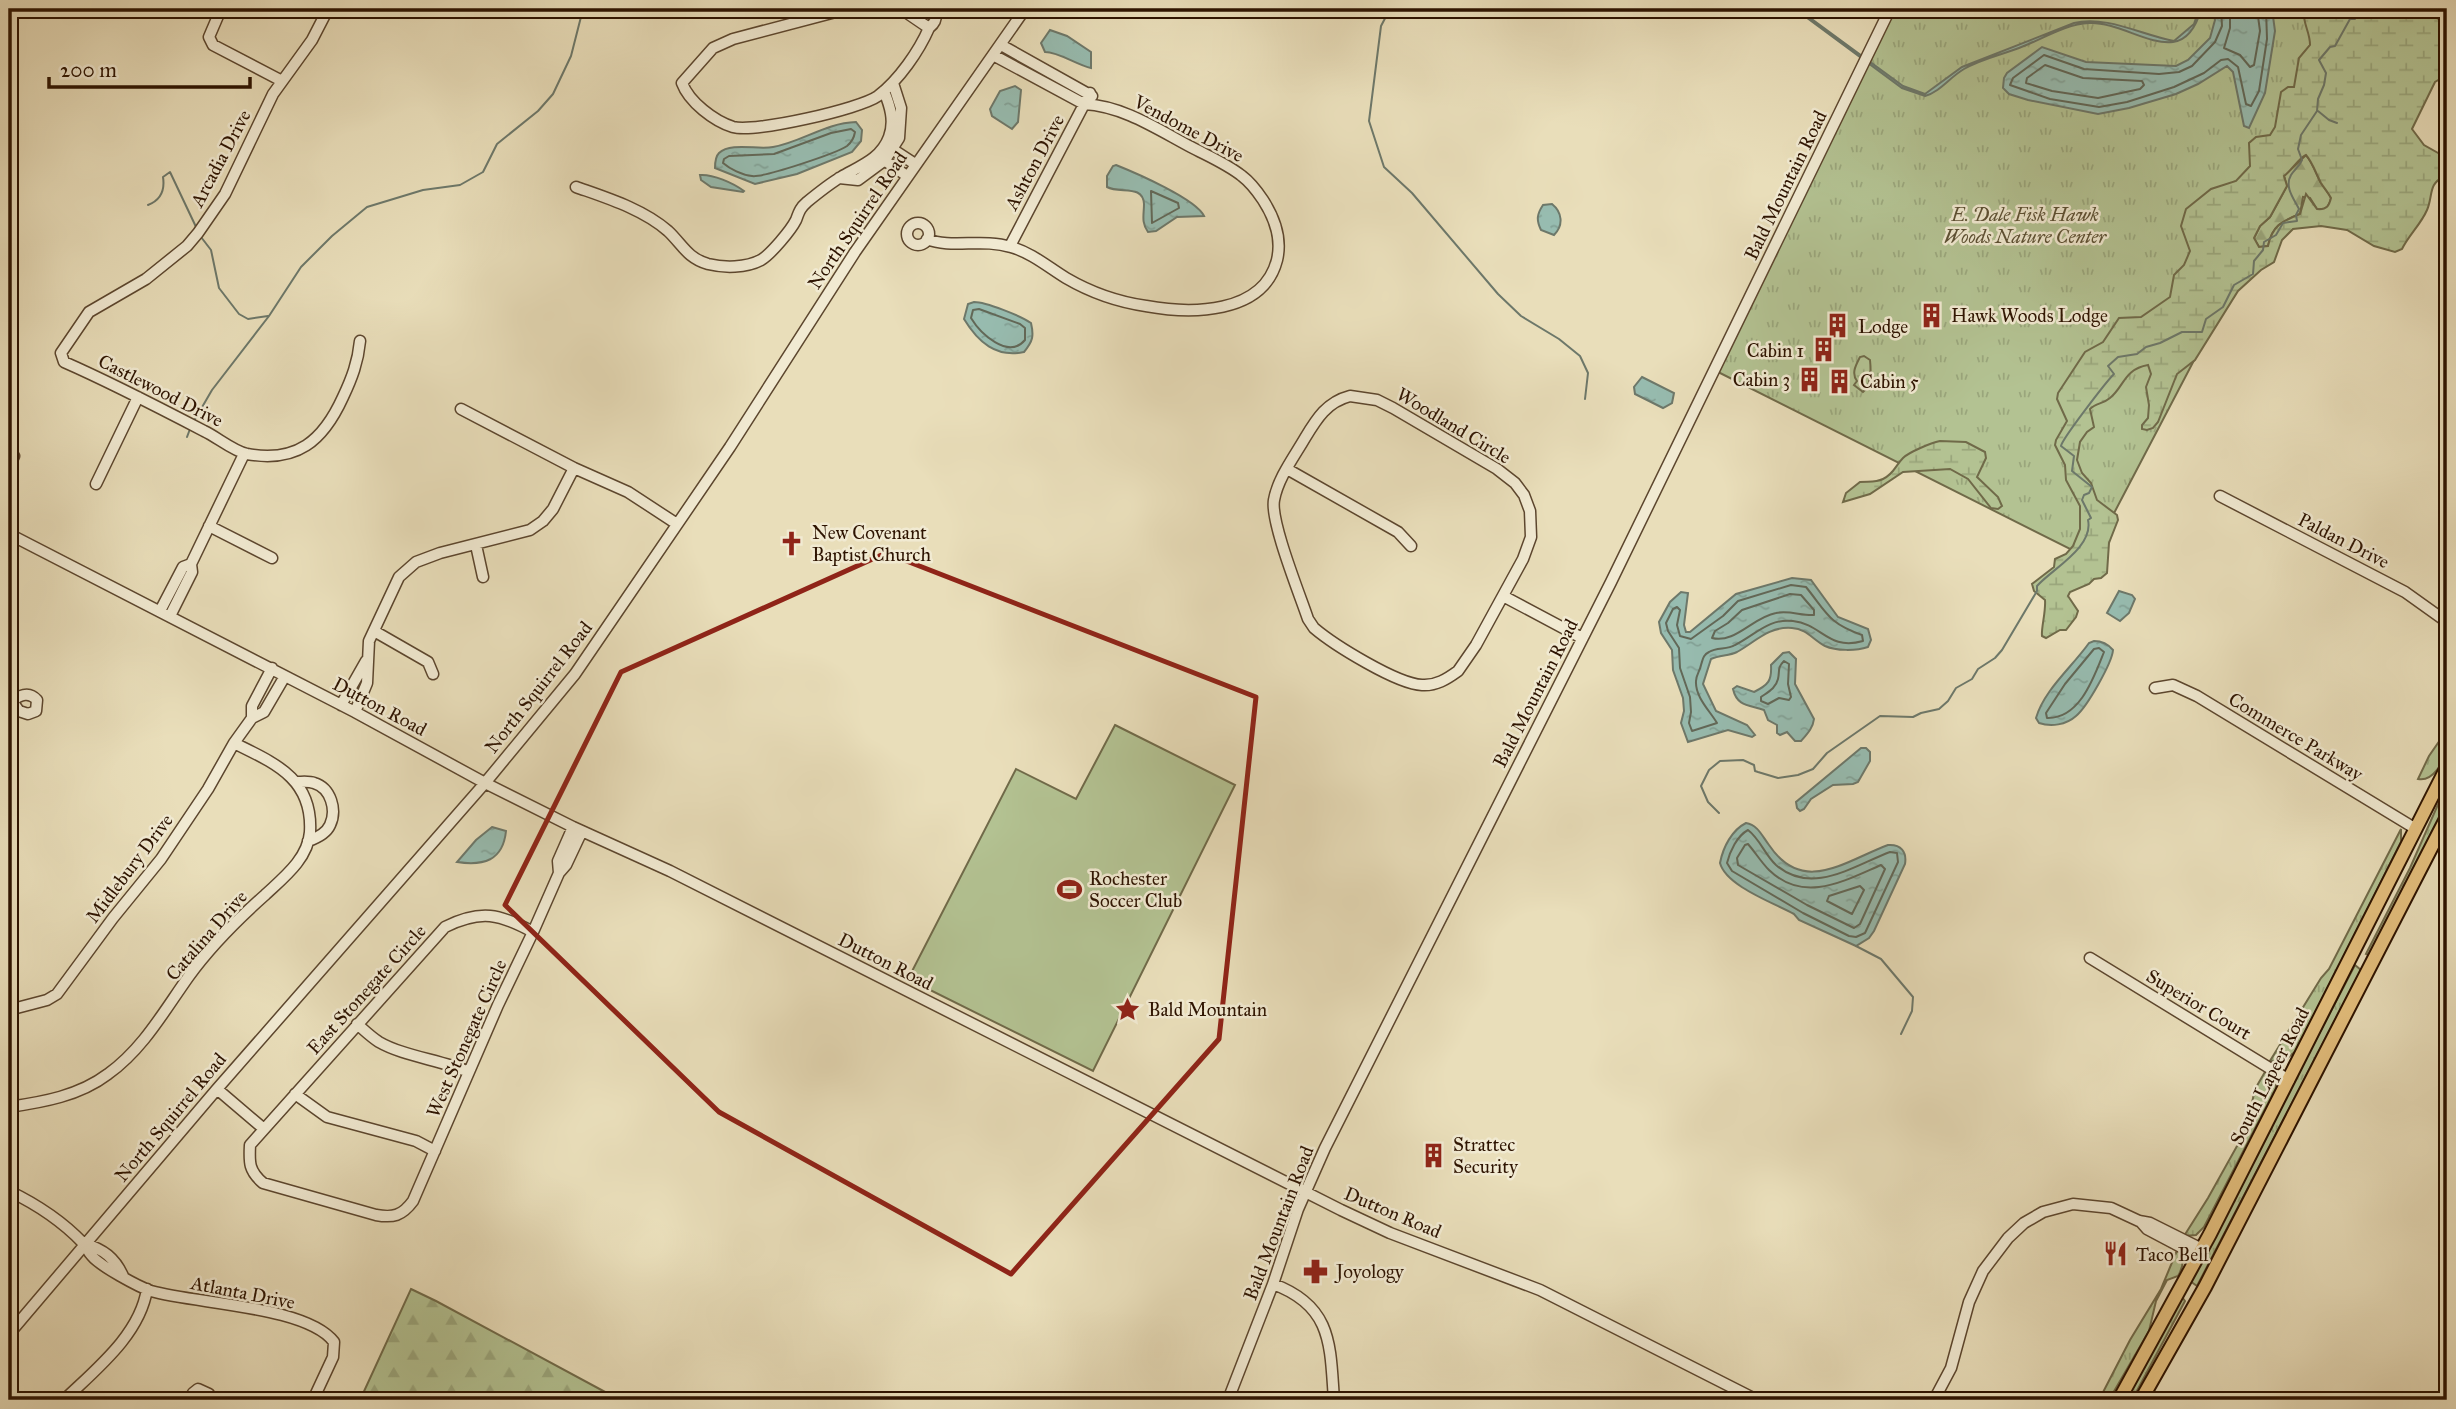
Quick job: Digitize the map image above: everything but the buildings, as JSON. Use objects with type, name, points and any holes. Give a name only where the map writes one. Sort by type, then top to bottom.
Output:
[{"type":"main road","name":"South Lapeer Road","points":[[2119,1400],[2200,1252],[2356,951],[2447,767]]},
{"type":"main road","name":"South Lapeer Road","points":[[2141,1400],[2204,1287],[2447,817]]},
{"type":"main road","points":[[2356,951],[2360,961],[2371,966]]},
{"type":"main road","points":[[2182,1286],[2191,1292],[2193,1305]]},
{"type":"street","points":[[221,9],[209,41],[219,50],[282,81]]},
{"type":"street","name":"Arcadia Drive","points":[[63,359],[61,353],[89,312],[146,278],[187,246],[198,233],[225,194],[268,104],[312,40],[328,9]]},
{"type":"street","points":[[847,9],[733,39],[713,48],[687,75],[682,83],[685,91],[718,120],[734,127],[752,129],[876,98],[892,83],[934,24],[936,13],[932,9]]},
{"type":"street","points":[[894,9],[917,13],[929,28]]},
{"type":"street","name":"North Squirrel Road","points":[[9,1334],[217,1089],[485,783],[575,674],[782,369],[915,164],[1025,9]]},
{"type":"street","name":"Bald Mountain Road","points":[[1228,1400],[1273,1284],[1305,1191],[1582,638],[1890,9]]},
{"type":"street","points":[[1000,46],[1090,93],[1100,105]]},
{"type":"street","name":"Vendome Drive","points":[[927,239],[938,243],[979,242],[1010,246],[1031,255],[1068,279],[1103,295],[1132,304],[1163,308],[1198,309],[1236,303],[1254,295],[1271,275],[1278,256],[1278,234],[1264,201],[1249,182],[1224,164],[1129,114],[1100,105],[1084,104],[993,55]]},
{"type":"street","points":[[1041,81],[1046,71]]},
{"type":"street","points":[[576,187],[613,200],[651,220],[667,231],[685,253],[708,264],[741,266],[761,260],[789,231],[801,208],[839,178],[858,180],[899,138],[901,108],[892,83]]},
{"type":"street","points":[[884,91],[892,110],[889,147]]},
{"type":"street","name":"Ashton Drive","points":[[1010,246],[1090,93]]},
{"type":"street","points":[[889,147],[915,164]]},
{"type":"street","points":[[882,158],[907,176]]},
{"type":"street","points":[[170,616],[192,572],[191,564],[244,454],[275,457],[300,449],[316,440],[334,416],[349,385],[358,364],[360,341]]},
{"type":"street","name":"Castlewood Drive","points":[[63,359],[64,362],[215,436],[244,454]]},
{"type":"street","name":"Woodland Circle","points":[[1350,396],[1377,400],[1497,469],[1515,483],[1524,495],[1532,522],[1527,548],[1503,596],[1466,661],[1458,671],[1433,684],[1421,685],[1390,675],[1323,635],[1308,618],[1275,519],[1274,499],[1287,469],[1328,405],[1339,398],[1350,396]]},
{"type":"street","points":[[96,484],[138,397]]},
{"type":"street","points":[[461,409],[573,468],[628,492],[677,524]]},
{"type":"street","points":[[355,712],[366,682],[369,642],[399,578],[416,562],[440,553],[530,530],[543,521],[553,509],[573,468]]},
{"type":"street","points":[[1287,469],[1398,532],[1411,545]]},
{"type":"street","name":"Paldan Drive","points":[[2220,496],[2404,592],[2447,622]]},
{"type":"street","points":[[209,526],[272,558]]},
{"type":"street","name":"Dutton Road","points":[[9,534],[272,668],[485,783],[670,871],[1305,1191],[1390,1233],[1532,1287],[1757,1400]]},
{"type":"street","points":[[476,545],[483,577]]},
{"type":"street","points":[[160,611],[183,567],[191,564]]},
{"type":"street","points":[[1503,596],[1582,638]]},
{"type":"street","points":[[374,631],[428,662],[433,674]]},
{"type":"street","points":[[341,705],[367,661]]},
{"type":"street","name":"Midlebury Drive","points":[[253,718],[252,706],[272,668]]},
{"type":"street","name":"Midlebury Drive","points":[[9,1010],[47,1000],[57,994],[161,859],[208,789],[234,743],[253,718],[264,712],[285,676]]},
{"type":"street","name":"Commerce Parkway","points":[[2155,688],[2173,685],[2197,696],[2416,829]]},
{"type":"street","points":[[234,743],[280,765],[297,782],[308,809],[308,841],[318,838],[330,827],[334,812],[331,799],[322,787],[313,782],[297,782]]},
{"type":"street","name":"West Stonegate Circle","points":[[400,1215],[413,1201],[498,1005],[559,873],[566,865],[577,829]]},
{"type":"street","name":"Catalina Drive","points":[[9,1107],[47,1101],[79,1091],[107,1075],[131,1055],[149,1035],[191,974],[245,914],[293,869],[308,841]]},
{"type":"street","name":"East Stonegate Circle","points":[[400,1215],[376,1215],[263,1183],[253,1175],[249,1167],[250,1145],[445,927],[470,916],[485,915],[500,916],[533,932]]},
{"type":"street","name":"Superior Court","points":[[2090,958],[2289,1080]]},
{"type":"street","points":[[358,1024],[389,1047],[442,1061],[469,1072]]},
{"type":"street","points":[[217,1089],[264,1129]]},
{"type":"street","points":[[295,1094],[327,1117],[416,1140],[435,1151]]},
{"type":"street","name":"Atlanta Drive","points":[[9,1191],[35,1203],[85,1244],[100,1249],[119,1267],[122,1276],[147,1289],[170,1296],[276,1313],[327,1332],[334,1342],[333,1357],[313,1400]]},
{"type":"street","points":[[1934,1400],[1955,1359],[1969,1302],[1978,1280],[1997,1251],[2024,1223],[2049,1210],[2080,1204],[2111,1208],[2150,1223],[2200,1252]]},
{"type":"street","points":[[1273,1284],[1300,1298],[1316,1314],[1324,1327],[1332,1359],[1334,1400]]},
{"type":"street","points":[[64,1400],[135,1323],[145,1303],[147,1289]]},
{"type":"street","points":[[190,1400],[193,1392],[198,1389],[209,1394],[212,1400]]},
{"type":"highlighted area","points":[[886,553],[1256,697],[1219,1039],[1011,1274],[719,1112],[505,905],[621,672]]},
{"type":"green space","name":"E. Dale Fisk Hawk Woods Nature Center","points":[[1895,9],[2378,9],[2090,559],[1718,372]]},
{"type":"green space","points":[[2304,9],[2421,9],[2447,24],[2447,75],[2435,82],[2412,129],[2424,145],[2447,158],[2447,179],[2444,177],[2435,183],[2424,215],[2402,249],[2395,252],[2374,246],[2347,230],[2321,226],[2293,229],[2282,240],[2274,262],[2238,291],[2195,360],[2177,374],[2158,422],[2153,428],[2142,429],[2148,418],[2146,387],[2151,374],[2148,365],[2134,370],[2115,394],[2090,409],[2094,427],[2080,442],[2077,460],[2082,473],[2091,483],[2097,500],[2117,515],[2118,520],[2109,543],[2107,573],[2070,592],[2068,596],[2078,611],[2076,617],[2066,630],[2060,630],[2046,638],[2042,636],[2045,600],[2034,591],[2032,584],[2054,567],[2055,559],[2066,554],[2073,546],[2080,529],[2080,506],[2066,480],[2065,465],[2055,445],[2067,421],[2057,399],[2058,393],[2085,352],[2103,342],[2119,318],[2141,317],[2170,297],[2174,275],[2184,265],[2190,251],[2181,226],[2186,209],[2211,189],[2236,181],[2250,166],[2249,143],[2256,137],[2270,135],[2275,127],[2281,92],[2288,87],[2294,87],[2299,58],[2310,45]],"holes":[[[2306,155],[2331,198],[2328,205],[2317,209],[2306,194],[2300,214],[2279,225],[2268,246],[2259,247],[2254,238],[2260,226],[2270,217],[2287,186],[2284,176],[2303,157]]]},
{"type":"green space","points":[[2306,155],[2331,198],[2327,207],[2317,209],[2310,198],[2303,197],[2300,214],[2279,225],[2268,246],[2259,247],[2254,238],[2260,226],[2270,217],[2287,186],[2284,176]]},
{"type":"green space","points":[[1864,356],[1870,360],[1871,373],[1863,392],[1854,385],[1857,381],[1854,372],[1860,357]]},
{"type":"green space","points":[[1940,441],[1966,442],[1985,452],[1986,458],[1977,477],[1998,497],[2002,506],[1998,509],[1991,508],[1968,479],[1950,469],[1903,472],[1870,494],[1843,502],[1846,493],[1860,482],[1883,479],[1890,475],[1906,456]]},
{"type":"green space","name":"Rochester Soccer Club","points":[[1115,725],[1235,785],[1093,1071],[908,979],[1016,769],[1076,799]]},
{"type":"green space","points":[[2447,730],[2447,748],[2440,765],[2433,774],[2418,779],[2429,756]]},
{"type":"green space","points":[[2447,784],[2447,804],[2369,955],[2366,954],[2410,868]]},
{"type":"green space","points":[[2401,829],[2401,842],[2296,1051],[2282,1062],[2270,1061],[2329,969]]},
{"type":"green space","points":[[2355,965],[2361,970],[2197,1286],[2190,1281]]},
{"type":"green space","points":[[2265,1072],[2274,1078],[2276,1088],[2204,1227],[2196,1235],[2184,1236],[2246,1130],[2255,1089]]},
{"type":"green space","points":[[2178,1248],[2183,1258],[2178,1276],[2167,1280],[2156,1301],[2149,1331],[2109,1400],[2099,1400],[2130,1340],[2161,1289]]},
{"type":"green space","points":[[411,1289],[436,1301],[620,1400],[360,1400]]},
{"type":"green space","points":[[2182,1297],[2185,1301],[2132,1400],[2125,1400]]},
{"type":"water","points":[[1795,9],[1903,86],[1925,94],[1962,67],[2074,23],[2086,21],[2111,24],[2174,41],[2154,40],[2105,25],[2080,24],[1971,66],[1925,96],[1902,88]]},
{"type":"water","points":[[2201,9],[2193,29],[2182,39],[2174,41],[2194,24]]},
{"type":"water","points":[[2212,9],[2272,9],[2275,31],[2265,93],[2249,128],[2244,126],[2233,72],[2227,66],[2176,94],[2098,114],[2028,100],[2009,94],[2003,88],[2007,73],[2042,47],[2086,62],[2176,66],[2188,60],[2210,38],[2215,20]]},
{"type":"water","points":[[1050,30],[1067,36],[1091,52],[1091,68],[1045,52],[1041,43]]},
{"type":"water","points":[[1015,86],[1021,90],[1018,122],[1012,129],[992,116],[990,109],[1000,91]]},
{"type":"water","points":[[856,122],[862,130],[861,141],[852,152],[797,174],[755,184],[715,168],[719,153],[730,148],[773,147],[834,126]]},
{"type":"water","points":[[1116,165],[1178,195],[1199,209],[1204,216],[1177,217],[1156,231],[1148,232],[1144,222],[1143,198],[1140,194],[1107,187],[1107,176]]},
{"type":"water","points":[[700,175],[723,180],[744,191],[711,187],[701,180]]},
{"type":"water","points":[[1552,204],[1560,219],[1554,235],[1541,230],[1538,220],[1543,205]]},
{"type":"water","points":[[968,304],[987,304],[1031,323],[1032,338],[1024,352],[1005,353],[996,350],[975,335],[964,319]]},
{"type":"water","points":[[1642,377],[1674,393],[1672,403],[1663,408],[1635,394],[1634,387]]},
{"type":"water","points":[[1792,578],[1811,580],[1838,617],[1868,629],[1871,640],[1868,647],[1835,649],[1825,646],[1802,630],[1784,628],[1769,632],[1737,652],[1711,659],[1703,684],[1716,711],[1747,725],[1755,735],[1752,737],[1728,730],[1688,742],[1681,723],[1683,698],[1673,670],[1672,650],[1661,633],[1659,622],[1670,602],[1681,592],[1688,593],[1684,625],[1686,632],[1690,632],[1736,594]]},
{"type":"water","points":[[2119,591],[2132,595],[2135,599],[2129,613],[2120,621],[2107,613]]},
{"type":"water","points":[[2089,643],[2105,643],[2113,650],[2104,674],[2086,704],[2068,721],[2053,725],[2039,723],[2036,718],[2045,698]]},
{"type":"water","points":[[1789,652],[1796,659],[1795,684],[1814,719],[1801,741],[1795,741],[1787,732],[1780,735],[1777,733],[1777,725],[1768,720],[1764,710],[1741,702],[1733,689],[1737,686],[1754,692],[1763,687],[1770,679],[1771,665],[1783,653]]},
{"type":"water","points":[[1861,748],[1870,752],[1870,761],[1858,782],[1833,785],[1811,799],[1804,809],[1800,811],[1797,808],[1796,802]]},
{"type":"water","points":[[1746,823],[1757,828],[1782,860],[1796,869],[1810,872],[1840,865],[1888,845],[1902,850],[1905,864],[1869,938],[1856,946],[1799,920],[1794,914],[1731,879],[1720,863],[1721,857],[1732,835]]},
{"type":"water","points":[[492,827],[506,831],[501,849],[496,855],[483,862],[457,862],[476,840]]},
{"type":"waterway","points":[[194,421],[212,390],[269,316],[301,267],[332,236],[367,207],[423,190],[460,185],[483,172],[497,144],[538,111],[553,94],[571,56],[583,9]]},
{"type":"waterway","points":[[1390,9],[1381,26],[1369,121],[1384,167],[1412,193],[1498,294],[1521,316],[1559,339],[1580,356],[1588,373],[1585,399]]},
{"type":"waterway","points":[[1719,813],[1708,802],[1701,786],[1709,770],[1720,761],[1743,760],[1754,765],[1755,771],[1778,778],[1798,775],[1813,769],[1827,753],[1880,716],[1913,717],[1939,709],[1956,688],[1972,679],[1978,669],[2002,650],[2037,591],[2037,586],[2070,557],[2085,539],[2088,530],[2088,520],[2091,518],[2082,500],[2092,487],[2072,471],[2074,456],[2061,446],[2063,441],[2114,374],[2108,366],[2118,357],[2137,354],[2146,347],[2182,332],[2202,332],[2206,319],[2223,307],[2234,285],[2253,274],[2254,261],[2263,250],[2264,242],[2276,235],[2283,223],[2297,221],[2299,209],[2290,193],[2289,179],[2302,160],[2298,149],[2301,135],[2317,111],[2318,99],[2324,85],[2326,73],[2319,60],[2330,47],[2335,46],[2350,19],[2355,19],[2361,9]]},
{"type":"waterway","points":[[2387,13],[2389,9]]},
{"type":"waterway","points":[[2318,111],[2337,123]]},
{"type":"waterway","points":[[148,205],[159,197],[163,190],[163,177],[170,172],[197,229]]},
{"type":"waterway","points":[[201,237],[211,250],[219,288],[239,314],[248,319],[268,316]]},
{"type":"waterway","points":[[187,437],[190,429]]},
{"type":"waterway","points":[[1856,946],[1881,959],[1913,997],[1912,1011],[1901,1034]]},
{"type":"place","name":"Hawk Woods Lodge","points":[[1931,315]]},
{"type":"place","name":"Lodge","points":[[1838,326]]},
{"type":"place","name":"Cabin 1","points":[[1824,350]]},
{"type":"place","name":"Cabin 3","points":[[1810,379]]},
{"type":"place","name":"Cabin 5","points":[[1840,381]]},
{"type":"place","name":"New Covenant Baptist Church","points":[[792,543]]},
{"type":"place","name":"Rochester Soccer Club","points":[[1069,889]]},
{"type":"place","name":"Bald Mountain","points":[[1128,1009]]},
{"type":"place","name":"Strattec Security","points":[[1433,1155]]},
{"type":"place","name":"Taco Bell","points":[[2116,1254]]},
{"type":"place","name":"Joyology","points":[[1316,1271]]}]
